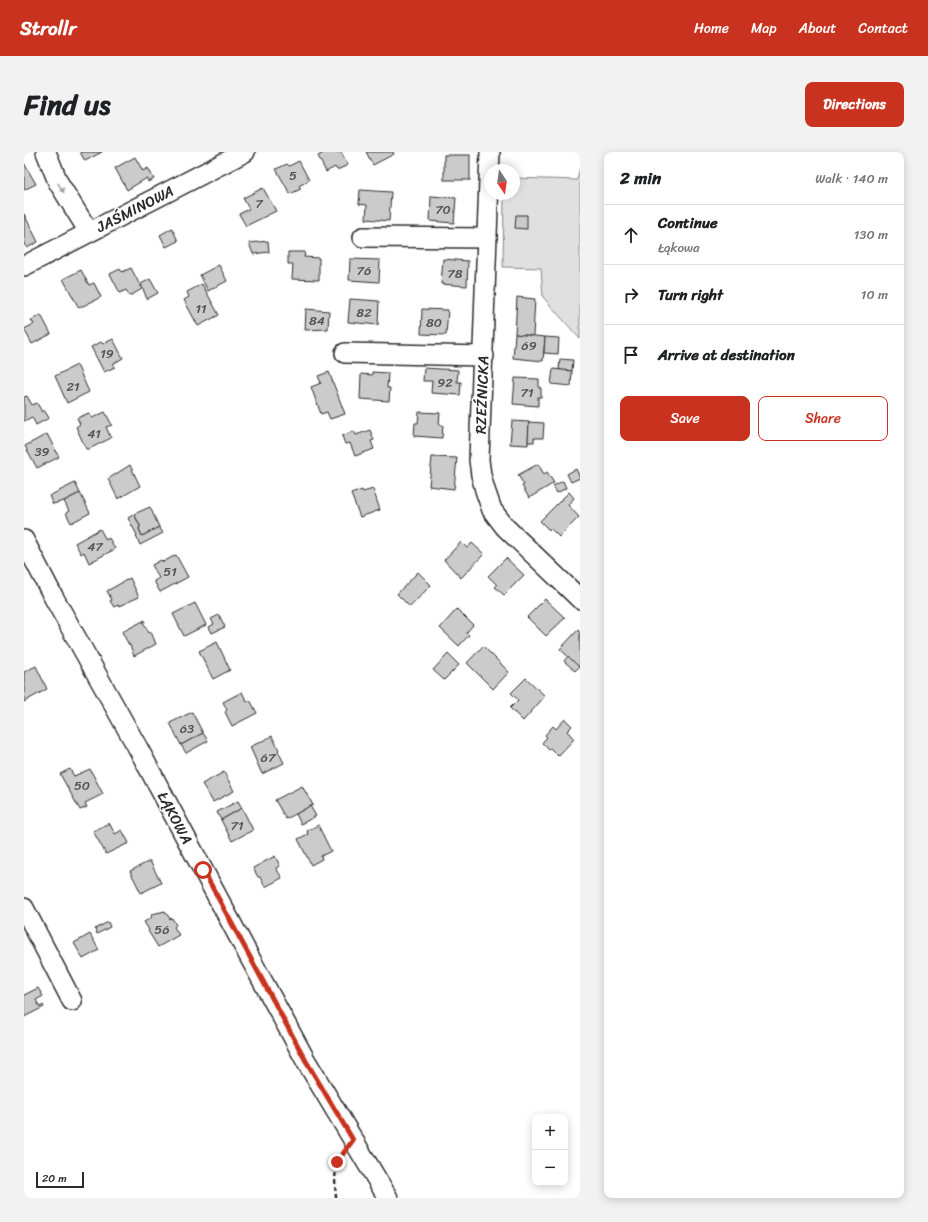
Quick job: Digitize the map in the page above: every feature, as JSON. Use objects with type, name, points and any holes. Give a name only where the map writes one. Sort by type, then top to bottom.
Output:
[{"type":"street","points":[[46,152],[58,182],[90,232]]},
{"type":"street","name":"JAŚMINOWA","points":[[24,266],[245,152]]},
{"type":"street","name":"RZEŹNICKA","points":[[490,152],[484,356],[479,460],[481,475],[492,510],[505,527],[580,599]]},
{"type":"street","points":[[363,237],[487,238]]},
{"type":"street","points":[[345,353],[484,356]]},
{"type":"street","name":"ŁĄKOWA","points":[[24,540],[85,654],[145,761],[306,1061],[388,1198]]},
{"type":"street","points":[[24,908],[29,929],[72,1001]]},
{"type":"path","points":[[336,1198],[335,1176],[337,1162],[353,1140]]},
{"type":"shaded area","points":[[580,167],[580,339],[543,297],[541,268],[503,267],[504,200],[520,200],[520,178],[577,180]]},
{"type":"building","points":[[80,152],[102,152],[85,161]]},
{"type":"building","points":[[325,152],[341,152],[348,165],[337,170],[335,167],[326,172],[318,156]]},
{"type":"building","points":[[366,152],[393,152],[394,154],[373,165]]},
{"type":"building","points":[[444,155],[470,155],[470,180],[444,180]]},
{"type":"building","points":[[135,157],[143,171],[148,168],[154,179],[148,182],[147,178],[127,190],[115,168]]},
{"type":"building","points":[[299,161],[309,180],[299,186],[301,189],[290,194],[276,169],[287,164],[289,166]]},
{"type":"building","points":[[24,163],[36,184],[24,190]]},
{"type":"building","points":[[263,188],[276,211],[246,226],[239,214],[249,209],[243,198]]},
{"type":"building","points":[[360,190],[391,192],[389,221],[366,219],[367,205],[359,204]]},
{"type":"building","points":[[431,196],[456,198],[454,223],[430,221]]},
{"type":"building","points":[[24,214],[38,242],[27,248],[24,244]]},
{"type":"building","points":[[516,215],[527,215],[527,229],[515,228]]},
{"type":"building","points":[[172,228],[178,241],[166,247],[160,235]]},
{"type":"building","points":[[268,241],[269,252],[253,254],[249,243]]},
{"type":"building","points":[[288,252],[305,252],[304,257],[319,258],[319,280],[292,279],[293,264],[288,264]]},
{"type":"building","points":[[350,259],[380,260],[379,282],[349,280]]},
{"type":"building","points":[[443,259],[468,261],[467,286],[441,284]]},
{"type":"building","points":[[219,265],[227,281],[208,291],[200,275]]},
{"type":"building","points":[[131,268],[142,289],[130,296],[126,290],[120,293],[110,274],[120,269],[122,272]]},
{"type":"building","points":[[81,270],[89,285],[94,283],[101,297],[79,308],[63,279]]},
{"type":"building","points":[[150,279],[158,293],[147,299],[141,284]]},
{"type":"building","points":[[202,284],[219,315],[198,326],[184,300],[189,297],[187,292]]},
{"type":"building","points":[[517,297],[535,299],[533,336],[515,334]]},
{"type":"building","points":[[350,299],[379,301],[378,325],[348,322]]},
{"type":"building","points":[[306,309],[329,311],[328,329],[305,330]]},
{"type":"building","points":[[422,309],[448,310],[446,335],[421,334]]},
{"type":"building","points":[[41,315],[51,334],[32,344],[24,329],[34,324],[31,320]]},
{"type":"building","points":[[515,334],[545,337],[543,361],[513,358]]},
{"type":"building","points":[[545,337],[559,338],[558,354],[544,353]]},
{"type":"building","points":[[113,339],[123,358],[113,364],[115,367],[104,372],[91,347],[101,342],[103,344]]},
{"type":"building","points":[[560,359],[573,360],[572,371],[559,370]]},
{"type":"building","points":[[77,365],[89,392],[67,403],[55,376]]},
{"type":"building","points":[[424,368],[458,370],[457,382],[461,382],[460,395],[431,393],[432,381],[423,381]]},
{"type":"building","points":[[553,369],[572,371],[571,386],[551,384]]},
{"type":"building","points":[[329,372],[345,414],[330,419],[327,412],[321,414],[311,387],[321,383],[318,376]]},
{"type":"building","points":[[372,372],[388,373],[387,388],[390,388],[389,401],[360,399],[361,374],[372,375]]},
{"type":"building","points":[[515,378],[539,379],[541,397],[538,397],[538,406],[513,404]]},
{"type":"building","points":[[27,396],[32,405],[37,403],[42,412],[44,410],[49,418],[36,425],[32,417],[24,421],[24,397]]},
{"type":"building","points":[[105,412],[112,425],[106,427],[111,438],[89,449],[86,449],[76,427],[80,424],[77,418],[89,413],[92,418]]},
{"type":"building","points":[[419,412],[440,413],[439,425],[443,425],[442,438],[414,436],[415,423],[418,423]]},
{"type":"building","points":[[512,421],[529,422],[528,445],[510,444]]},
{"type":"building","points":[[529,422],[544,423],[543,438],[534,438],[534,442],[528,442]]},
{"type":"building","points":[[370,430],[374,440],[371,441],[374,449],[355,456],[350,443],[345,444],[342,436],[354,431],[356,435]]},
{"type":"building","points":[[47,434],[59,457],[37,468],[25,446]]},
{"type":"building","points":[[432,457],[457,458],[454,489],[429,486]]},
{"type":"building","points":[[538,464],[544,474],[547,472],[554,483],[529,498],[518,475]]},
{"type":"building","points":[[130,465],[140,486],[118,499],[108,479]]},
{"type":"building","points":[[576,469],[580,478],[571,482],[567,474]]},
{"type":"building","points":[[563,481],[566,488],[557,493],[553,486]]},
{"type":"building","points":[[75,483],[80,493],[64,501],[53,504],[49,496]]},
{"type":"building","points":[[373,489],[380,510],[360,517],[351,494],[362,490],[363,492]]},
{"type":"building","points":[[569,492],[574,498],[568,505],[579,517],[559,537],[540,521]]},
{"type":"building","points":[[80,493],[90,513],[71,523],[66,513],[69,511],[64,501]]},
{"type":"building","points":[[150,507],[159,527],[142,536],[139,529],[140,526],[134,514]]},
{"type":"building","points":[[134,514],[140,526],[139,529],[142,536],[159,527],[163,533],[140,545],[136,536],[137,535],[128,518]]},
{"type":"building","points":[[100,529],[106,540],[109,538],[115,549],[89,563],[84,552],[81,554],[75,543]]},
{"type":"building","points":[[461,542],[467,548],[472,543],[484,554],[461,578],[444,560]]},
{"type":"building","points":[[176,555],[188,577],[160,592],[154,581],[159,578],[152,565],[161,560],[163,562]]},
{"type":"building","points":[[506,558],[524,575],[504,595],[495,587],[497,585],[488,576]]},
{"type":"building","points":[[418,572],[431,585],[410,607],[397,594]]},
{"type":"building","points":[[130,578],[139,597],[114,607],[110,601],[112,600],[107,591]]},
{"type":"building","points":[[545,599],[565,618],[546,636],[527,617]]},
{"type":"building","points":[[195,603],[206,625],[184,636],[173,614]]},
{"type":"building","points":[[457,609],[473,625],[466,633],[469,635],[459,646],[440,628]]},
{"type":"building","points":[[219,615],[225,627],[212,633],[209,627],[214,624],[211,619]]},
{"type":"building","points":[[145,620],[145,622],[143,622],[149,633],[151,632],[156,644],[134,656],[130,645],[122,632]]},
{"type":"building","points":[[578,630],[580,633],[579,667],[560,649]]},
{"type":"building","points":[[217,642],[230,670],[213,679],[199,651]]},
{"type":"building","points":[[483,646],[509,672],[493,689],[467,663]]},
{"type":"building","points":[[448,654],[459,665],[444,680],[433,670]]},
{"type":"building","points":[[568,656],[579,667],[575,671],[564,661]]},
{"type":"building","points":[[36,666],[47,689],[24,702],[24,672]]},
{"type":"building","points":[[526,678],[545,696],[523,721],[510,708],[518,700],[511,693]]},
{"type":"building","points":[[242,692],[247,702],[250,700],[257,713],[232,726],[225,712],[227,710],[223,702]]},
{"type":"building","points":[[192,712],[203,733],[181,745],[170,723]]},
{"type":"building","points":[[565,719],[572,726],[567,731],[574,739],[558,756],[542,743],[547,737],[545,735],[553,726],[556,729]]},
{"type":"building","points":[[203,733],[208,741],[186,753],[181,745]]},
{"type":"building","points":[[272,736],[284,763],[262,774],[250,747]]},
{"type":"building","points":[[70,769],[74,776],[90,769],[103,794],[85,803],[87,807],[80,810],[60,774]]},
{"type":"building","points":[[224,772],[234,791],[213,802],[202,784]]},
{"type":"building","points":[[302,786],[313,805],[286,819],[275,800]]},
{"type":"building","points":[[238,801],[242,808],[221,820],[217,812]]},
{"type":"building","points":[[310,806],[316,816],[301,824],[296,814]]},
{"type":"building","points":[[242,808],[253,830],[232,841],[221,820]]},
{"type":"building","points":[[109,823],[115,834],[122,830],[129,843],[106,854],[93,831]]},
{"type":"building","points":[[318,825],[331,851],[321,856],[322,859],[311,865],[298,839],[308,834],[307,831]]},
{"type":"building","points":[[275,856],[280,866],[276,868],[282,878],[265,887],[253,868]]},
{"type":"building","points":[[150,861],[161,883],[141,893],[130,871]]},
{"type":"building","points":[[165,911],[170,919],[172,918],[176,925],[174,927],[179,935],[158,947],[144,922],[151,918],[152,914]]},
{"type":"building","points":[[108,922],[110,927],[97,934],[95,929]]},
{"type":"building","points":[[90,934],[99,950],[83,959],[74,943]]},
{"type":"building","points":[[38,988],[43,996],[36,1000],[40,1007],[43,1005],[44,1007],[24,1017],[24,995]]},
{"type":"route","points":[[203,870],[306,1061],[353,1140],[337,1162]]}]
